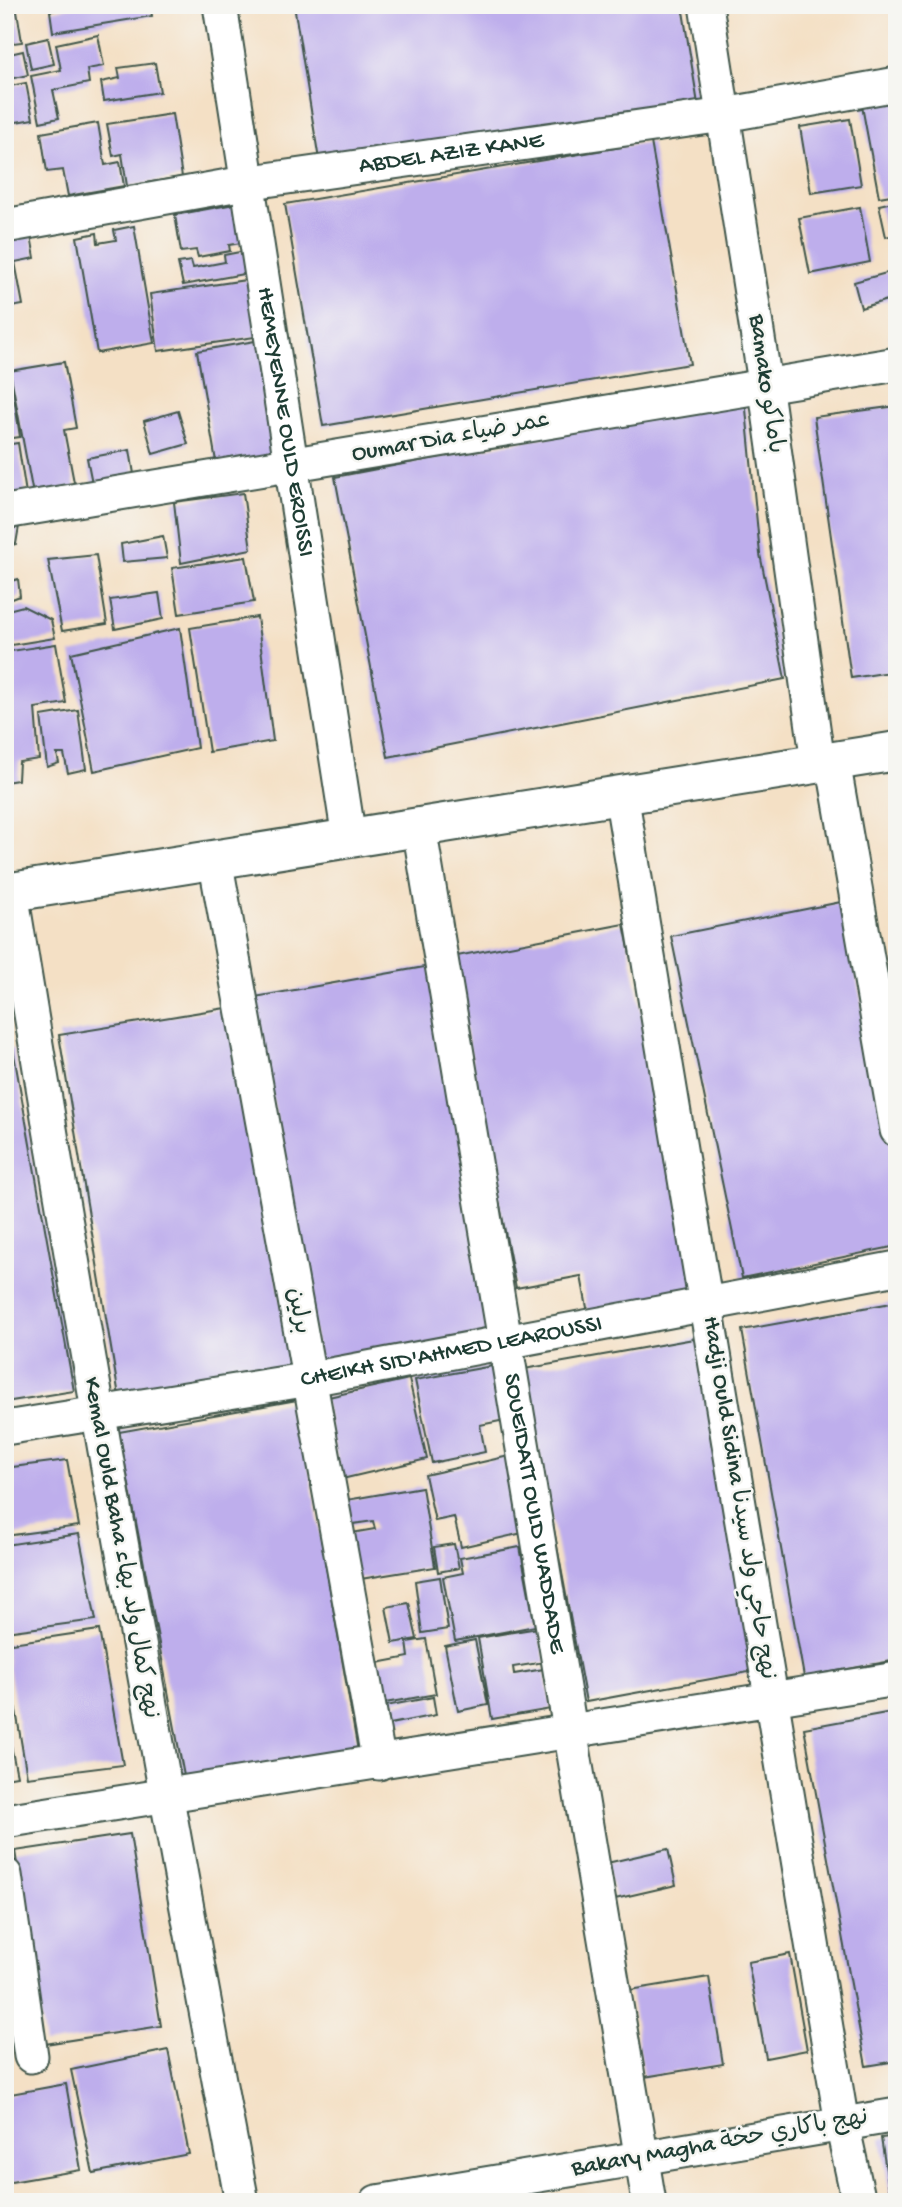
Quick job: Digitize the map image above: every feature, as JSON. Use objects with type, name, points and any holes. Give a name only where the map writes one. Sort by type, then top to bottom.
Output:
[{"type":"street","name":"HEMEYENNE OULD EROISSI","points":[[220,5],[245,183],[349,838]]},
{"type":"street","name":"Bamako باماكو","points":[[706,5],[826,762],[897,1130]]},
{"type":"street","name":"ABDEL AZIZ KANE","points":[[5,226],[245,183],[724,115],[897,84]]},
{"type":"street","name":"Oumar Dia عمر ضياء","points":[[5,512],[897,363]]},
{"type":"street","points":[[8,892],[897,751]]},
{"type":"street","name":"Hadji Ould Sidina نهج حاجي ولد سيدنا","points":[[621,794],[842,2124],[859,2202]]},
{"type":"street","name":"SOUEIDATT OULD WADDADE","points":[[419,827],[649,2202]]},
{"type":"street","name":"برلين","points":[[215,859],[379,1763]]},
{"type":"street","name":"Kemal Ould Baha نهج كمال ولد بهاء","points":[[8,892],[164,1794],[242,2202]]},
{"type":"street","name":"CHEIKH SID'AHMED LEAROUSSI","points":[[5,1428],[310,1379],[897,1268]]},
{"type":"street","points":[[5,1821],[897,1679]]},
{"type":"street","points":[[5,1875],[31,2056]]},
{"type":"street","name":"Bakary Magha نهج باكاري حخة","points":[[377,2202],[897,2115]]},
{"type":"building","points":[[5,5],[16,5],[22,42],[5,44]]},
{"type":"building","points":[[84,5],[150,5],[152,16],[53,32],[50,11]]},
{"type":"building","points":[[294,5],[682,5],[698,104],[320,166]]},
{"type":"building","points":[[98,35],[104,66],[87,69],[89,83],[53,90],[59,118],[40,122],[31,76],[61,70],[56,44]]},
{"type":"building","points":[[48,38],[54,64],[31,69],[26,43]]},
{"type":"building","points":[[23,51],[28,75],[5,80],[5,55]]},
{"type":"building","points":[[155,63],[160,92],[104,101],[101,82],[120,78],[118,68]]},
{"type":"building","points":[[26,83],[33,119],[5,124],[5,87]]},
{"type":"building","points":[[897,100],[897,194],[879,197],[862,106]]},
{"type":"building","points":[[172,114],[182,177],[127,186],[122,154],[113,156],[107,124]]},
{"type":"building","points":[[850,119],[861,185],[811,193],[800,127]]},
{"type":"building","points":[[98,123],[105,165],[120,162],[124,186],[68,196],[63,170],[47,172],[41,133]]},
{"type":"building","points":[[651,142],[690,364],[323,426],[285,204]]},
{"type":"building","points":[[897,201],[897,234],[886,237],[879,205]]},
{"type":"building","points":[[240,203],[247,242],[229,245],[230,251],[198,257],[196,250],[181,252],[175,215]]},
{"type":"building","points":[[860,207],[870,262],[810,274],[799,218]]},
{"type":"building","points":[[134,226],[154,343],[97,353],[77,237],[97,233],[98,243],[116,240],[114,230]]},
{"type":"building","points":[[31,236],[35,258],[15,262],[23,305],[5,308],[5,240]]},
{"type":"building","points":[[245,251],[249,273],[183,285],[178,263],[191,261],[193,268],[225,262],[224,255]]},
{"type":"building","points":[[897,270],[897,297],[861,308],[854,282]]},
{"type":"building","points":[[253,279],[262,336],[158,351],[150,294]]},
{"type":"building","points":[[897,334],[897,357],[894,358],[889,335]]},
{"type":"building","points":[[261,340],[282,462],[218,473],[197,351]]},
{"type":"building","points":[[5,354],[9,371],[64,362],[76,428],[64,430],[77,498],[35,505],[11,376],[20,437],[5,439]]},
{"type":"building","points":[[745,399],[760,554],[785,679],[388,757],[335,477]]},
{"type":"building","points":[[897,406],[897,671],[851,678],[814,417]]},
{"type":"building","points":[[178,411],[188,444],[153,454],[144,421]]},
{"type":"building","points":[[18,443],[28,506],[5,509],[5,445]]},
{"type":"building","points":[[130,450],[135,480],[93,488],[87,458]]},
{"type":"building","points":[[243,493],[251,549],[181,563],[174,502]]},
{"type":"building","points":[[20,520],[16,544],[5,547],[5,523]]},
{"type":"building","points":[[163,536],[167,558],[123,562],[121,544]]},
{"type":"building","points":[[96,555],[107,624],[62,631],[48,560]]},
{"type":"building","points":[[246,557],[254,602],[179,614],[172,568]]},
{"type":"building","points":[[18,579],[20,596],[7,601],[8,610],[23,606],[51,620],[55,638],[5,646],[5,583]]},
{"type":"building","points":[[159,593],[163,619],[115,629],[110,600]]},
{"type":"building","points":[[257,617],[273,741],[209,752],[190,628]]},
{"type":"building","points":[[180,628],[197,748],[94,771],[71,653]]},
{"type":"building","points":[[56,644],[66,703],[35,708],[39,759],[19,762],[18,780],[5,782],[5,652]]},
{"type":"building","points":[[78,710],[86,769],[68,773],[64,754],[57,754],[59,763],[47,767],[41,716]]},
{"type":"building","points":[[841,902],[897,1175],[897,1246],[742,1278],[671,936]]},
{"type":"building","points":[[624,924],[697,1293],[588,1313],[581,1276],[516,1288],[452,957]]},
{"type":"building","points":[[430,966],[496,1334],[320,1365],[255,997]]},
{"type":"building","points":[[232,1007],[292,1367],[119,1396],[59,1035]]},
{"type":"building","points":[[13,1049],[74,1391],[5,1402],[5,1050]]},
{"type":"building","points":[[897,1302],[897,1660],[804,1677],[742,1330]]},
{"type":"building","points":[[705,1337],[765,1669],[586,1702],[524,1369]]},
{"type":"building","points":[[498,1365],[510,1419],[480,1425],[485,1452],[432,1463],[415,1380]]},
{"type":"building","points":[[409,1379],[427,1459],[342,1479],[324,1398]]},
{"type":"building","points":[[297,1400],[358,1751],[184,1776],[119,1432]]},
{"type":"building","points":[[509,1456],[527,1532],[461,1547],[454,1517],[435,1521],[425,1475]]},
{"type":"building","points":[[67,1460],[79,1526],[5,1536],[5,1468]]},
{"type":"building","points":[[422,1487],[435,1567],[348,1581],[340,1535],[375,1529],[373,1521],[339,1526],[335,1502]]},
{"type":"building","points":[[79,1534],[96,1620],[5,1632],[5,1545]]},
{"type":"building","points":[[454,1544],[459,1568],[438,1572],[434,1547]]},
{"type":"building","points":[[520,1547],[535,1626],[455,1641],[443,1577],[463,1573],[460,1558]]},
{"type":"building","points":[[440,1577],[448,1629],[422,1633],[415,1581]]},
{"type":"building","points":[[409,1603],[417,1639],[393,1643],[386,1607]]},
{"type":"building","points":[[538,1628],[545,1662],[513,1667],[514,1674],[544,1669],[551,1709],[492,1719],[478,1638]]},
{"type":"building","points":[[99,1630],[123,1765],[27,1777],[5,1644]]},
{"type":"building","points":[[426,1639],[436,1694],[385,1703],[377,1663],[409,1657],[407,1642]]},
{"type":"building","points":[[475,1640],[488,1705],[458,1711],[445,1646]]},
{"type":"building","points":[[433,1697],[436,1715],[390,1724],[386,1706]]},
{"type":"building","points":[[897,1711],[897,2061],[866,2066],[804,1728]]},
{"type":"building","points":[[5,1715],[17,1776],[5,1778]]},
{"type":"building","points":[[130,1834],[161,2026],[45,2044],[15,1851]]},
{"type":"building","points":[[668,1849],[676,1885],[615,1899],[607,1863]]},
{"type":"building","points":[[790,1954],[807,2050],[766,2058],[748,1962]]},
{"type":"building","points":[[709,1977],[723,2064],[644,2077],[630,1990]]},
{"type":"building","points":[[168,2050],[189,2154],[93,2173],[71,2070]]},
{"type":"building","points":[[66,2084],[81,2170],[5,2183],[5,2095]]},
{"type":"building","points":[[897,2136],[897,2202],[891,2202],[881,2138]]}]
